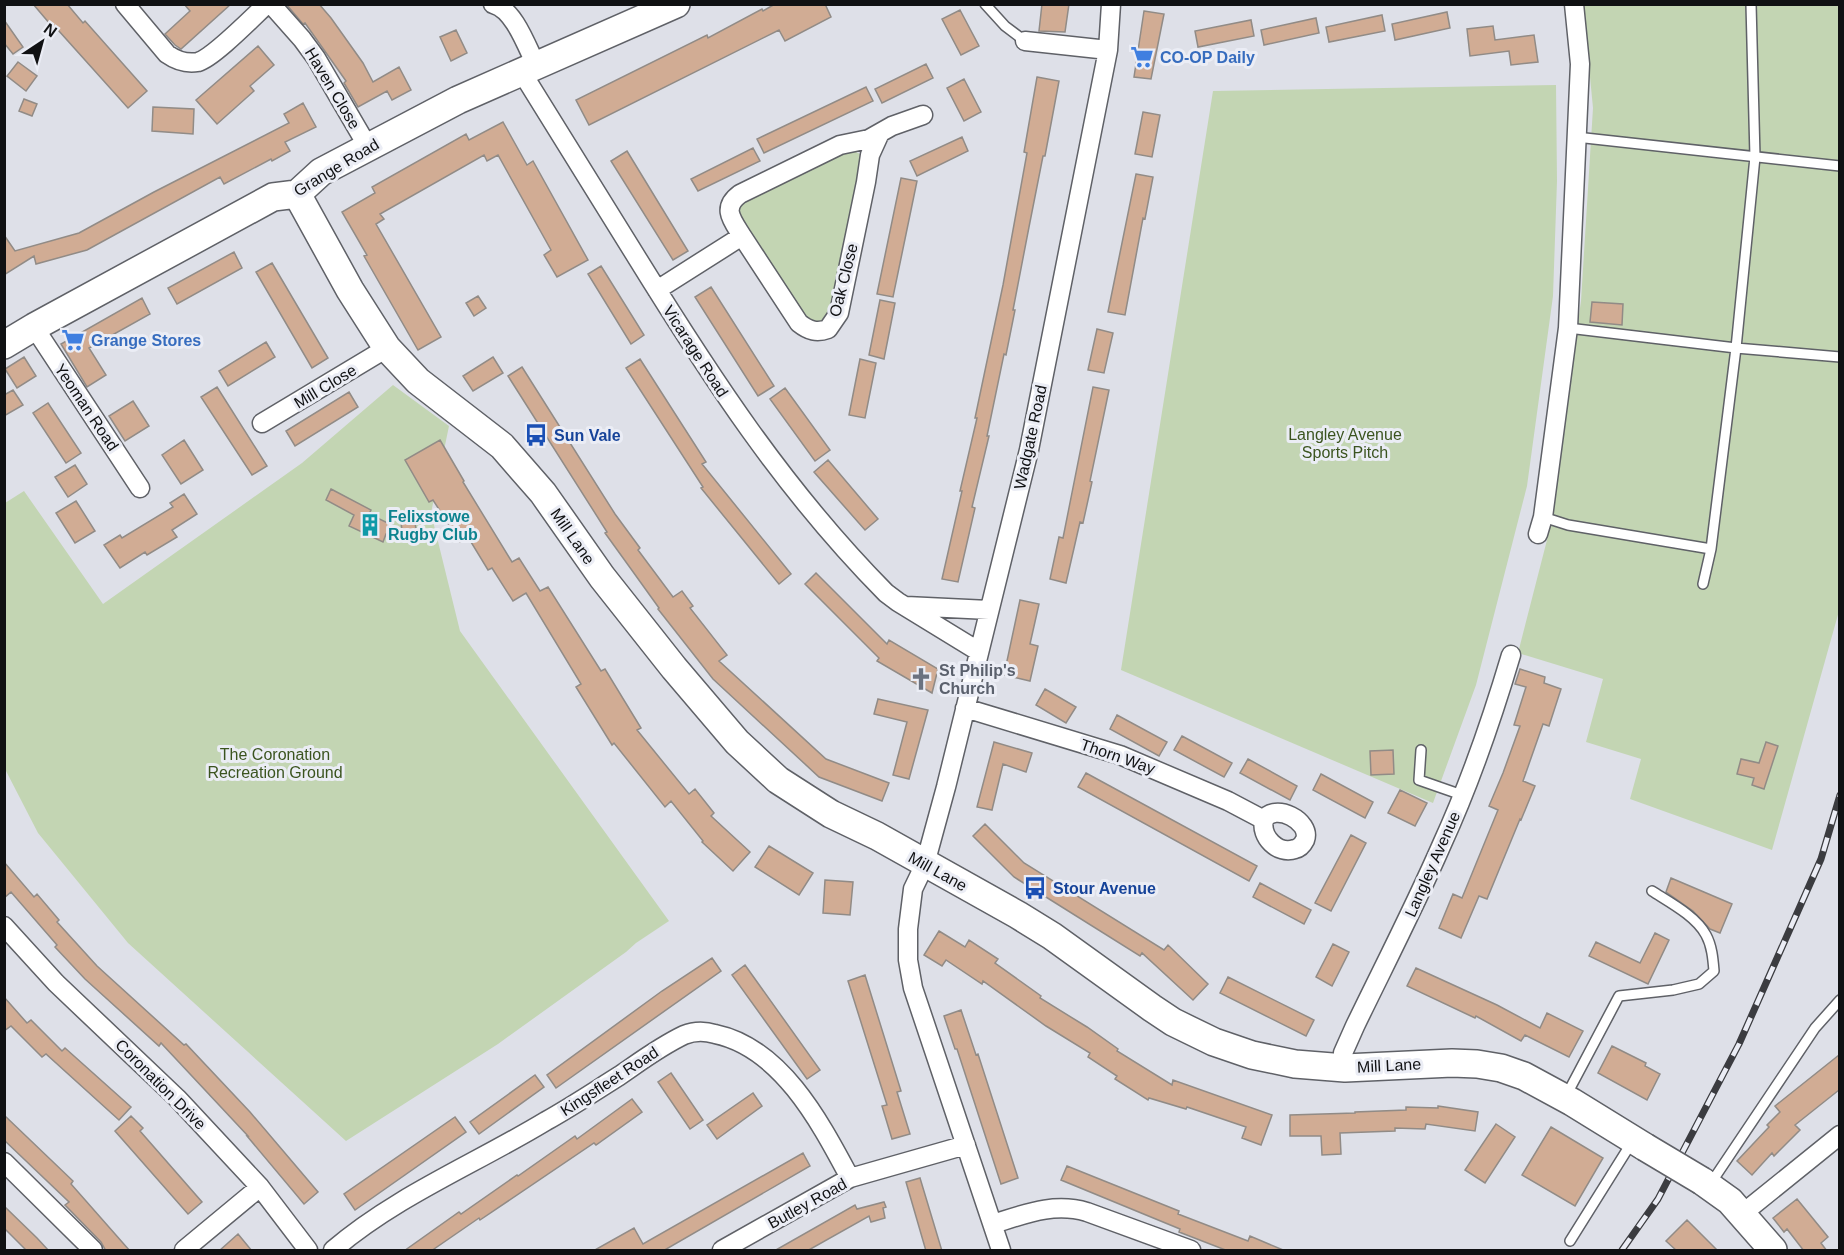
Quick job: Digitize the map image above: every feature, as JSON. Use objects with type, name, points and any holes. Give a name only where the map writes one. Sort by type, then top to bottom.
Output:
[{"type":"street","name":"Haven Close","points":[[124,4],[167,54],[176,60],[191,63],[207,59],[269,4],[302,39],[316,58],[368,147]]},
{"type":"street","name":"Vicarage Road","points":[[493,4],[498,5],[511,17],[528,68],[657,290],[731,405],[791,488],[880,586],[904,606],[978,651]]},
{"type":"street","name":"Wadgate Road","points":[[925,864],[1029,450],[1108,50],[1111,4]]},
{"type":"street","points":[[1540,526],[1568,328],[1580,64],[1574,4]]},
{"type":"street","name":"Grange Road","points":[[4,345],[273,197],[297,194],[321,172],[458,100],[663,7]]},
{"type":"street","points":[[1025,41],[1108,50]]},
{"type":"street","name":"Oak Close","points":[[880,133],[870,155],[839,313],[828,329],[811,331],[799,323],[742,236],[730,212],[732,202],[740,194],[840,145],[862,141],[892,126],[923,115]]},
{"type":"street","name":"Mill Lane","points":[[297,194],[350,290],[387,348],[418,381],[502,446],[543,493],[602,577],[648,636],[745,749],[778,780],[831,814],[877,836],[1031,923],[1152,1008],[1196,1034],[1236,1050],[1295,1064],[1345,1068],[1434,1063],[1477,1064],[1517,1073],[1565,1098],[1706,1183],[1723,1195],[1742,1214],[1773,1251]]},
{"type":"street","points":[[657,290],[742,236]]},
{"type":"street","name":"Yeoman Road","points":[[34,327],[140,488]]},
{"type":"street","name":"Mill Close","points":[[262,423],[387,348]]},
{"type":"street","points":[[904,606],[989,610]]},
{"type":"street","name":"Langley Avenue","points":[[1345,1068],[1343,1053],[1443,844],[1493,715],[1511,655]]},
{"type":"street","name":"Thorn Way","points":[[965,708],[1120,755],[1228,801],[1264,820]]},
{"type":"street","points":[[925,864],[913,889],[909,913],[910,978],[1001,1251]]},
{"type":"street","name":"Coronation Drive","points":[[4,926],[57,983],[177,1098],[260,1187],[308,1251]]},
{"type":"street","name":"Kingsfleet Road","points":[[333,1251],[393,1206],[546,1122],[658,1048],[688,1034],[702,1032],[731,1038],[748,1047],[778,1070],[809,1107],[850,1178]]},
{"type":"street","points":[[1742,1214],[1839,1135]]},
{"type":"street","name":"Butley Road","points":[[722,1251],[850,1178],[966,1145]]},
{"type":"street","points":[[4,1161],[93,1251]]},
{"type":"street","points":[[184,1251],[260,1187]]},
{"type":"street","points":[[993,1224],[1038,1210],[1056,1207],[1071,1208],[1191,1251]]},
{"type":"lane","points":[[985,4],[1005,26],[1025,41]]},
{"type":"lane","points":[[1703,584],[1711,549],[1736,348],[1755,157],[1751,4]]},
{"type":"lane","points":[[1576,137],[1839,166]]},
{"type":"lane","points":[[1568,328],[1736,348],[1839,357]]},
{"type":"lane","points":[[1540,526],[1568,525],[1711,549]]},
{"type":"lane","points":[[1422,750],[1419,780],[1462,795]]},
{"type":"lane","points":[[1565,1098],[1619,996],[1673,990],[1699,984],[1714,971],[1712,951],[1706,933],[1686,913],[1652,891]]},
{"type":"lane","points":[[1706,1183],[1815,1028],[1839,1000]]},
{"type":"lane","points":[[1570,1241],[1639,1143]]},
{"type":"green space","points":[[1583,5],[1839,5],[1839,611],[1772,850],[1630,799],[1641,759],[1586,742],[1603,679],[1518,653],[1547,540],[1581,301],[1593,108]]},
{"type":"green space","name":"Langley Avenue Sports Pitch","points":[[1556,85],[1557,181],[1553,296],[1527,486],[1476,685],[1433,803],[1121,670],[1213,91]]},
{"type":"green space","points":[[850,149],[864,159],[830,319],[812,326],[736,219],[736,206]]},
{"type":"green space","name":"The Coronation Recreation Ground","points":[[393,385],[449,426],[431,513],[460,631],[669,921],[498,1044],[346,1141],[128,943],[38,833],[5,769],[5,503],[24,491],[103,604],[302,463]]},
{"type":"building","points":[[33,4],[67,4],[147,91],[128,108]]},
{"type":"building","points":[[184,4],[231,4],[181,49],[165,34],[190,11]]},
{"type":"building","points":[[286,4],[319,4],[363,63],[373,82],[399,67],[411,90],[392,100],[387,91],[358,107],[344,83],[346,81],[305,23],[303,24]]},
{"type":"building","points":[[775,4],[825,4],[831,17],[785,41],[779,30],[589,125],[576,100]]},
{"type":"building","points":[[1042,4],[1069,4],[1065,32],[1039,31]]},
{"type":"building","points":[[960,10],[979,46],[961,55],[942,19]]},
{"type":"building","points":[[1144,11],[1164,14],[1151,79],[1134,77]]},
{"type":"building","points":[[1447,12],[1450,28],[1395,40],[1392,24]]},
{"type":"building","points":[[1382,15],[1385,31],[1329,42],[1326,27]]},
{"type":"building","points":[[1316,18],[1319,33],[1264,45],[1261,30]]},
{"type":"building","points":[[4,20],[23,47],[13,54],[4,43]]},
{"type":"building","points":[[1251,20],[1254,36],[1198,47],[1195,31]]},
{"type":"building","points":[[1493,26],[1495,40],[1534,35],[1538,62],[1511,65],[1509,51],[1470,56],[1467,29]]},
{"type":"building","points":[[456,30],[467,53],[451,61],[440,37]]},
{"type":"building","points":[[258,46],[274,65],[250,86],[254,91],[217,124],[196,100]]},
{"type":"building","points":[[18,62],[37,76],[26,91],[7,76]]},
{"type":"building","points":[[926,64],[933,78],[882,103],[875,89]]},
{"type":"building","points":[[1037,77],[1059,81],[1006,355],[1004,354],[987,436],[989,436],[972,507],[975,508],[958,582],[942,579],[1003,285],[1027,153],[1024,152]]},
{"type":"building","points":[[964,79],[981,112],[964,121],[947,88]]},
{"type":"building","points":[[866,87],[873,101],[764,153],[757,139]]},
{"type":"building","points":[[24,99],[37,104],[32,116],[19,111]]},
{"type":"building","points":[[303,103],[316,127],[285,142],[290,151],[224,184],[220,177],[87,250],[36,264],[34,256],[4,275],[4,235],[15,251],[79,233],[289,123],[284,114]]},
{"type":"building","points":[[153,107],[194,109],[193,134],[152,131]]},
{"type":"building","points":[[1143,112],[1160,115],[1152,157],[1135,154]]},
{"type":"building","points":[[503,122],[527,165],[533,161],[588,260],[557,277],[544,255],[551,250],[498,155],[487,161],[484,155],[380,214],[384,219],[376,224],[441,337],[418,350],[364,256],[367,255],[342,212],[375,193],[372,187],[466,134],[469,140]]},
{"type":"building","points":[[962,137],[968,151],[917,176],[910,161]]},
{"type":"building","points":[[753,148],[760,161],[698,191],[691,179]]},
{"type":"building","points":[[627,151],[688,251],[673,260],[611,161]]},
{"type":"building","points":[[1136,174],[1153,177],[1125,315],[1108,312]]},
{"type":"building","points":[[901,178],[917,181],[893,297],[877,294]]},
{"type":"building","points":[[234,252],[242,268],[177,304],[168,288]]},
{"type":"building","points":[[272,263],[328,358],[312,368],[256,272]]},
{"type":"building","points":[[601,266],[644,335],[631,344],[588,274]]},
{"type":"building","points":[[711,287],[774,386],[758,396],[695,297]]},
{"type":"building","points":[[478,296],[486,308],[474,316],[466,303]]},
{"type":"building","points":[[142,298],[150,314],[89,348],[106,375],[87,387],[61,344]]},
{"type":"building","points":[[880,300],[895,303],[884,359],[869,355]]},
{"type":"building","points":[[1592,302],[1623,304],[1622,325],[1590,322]]},
{"type":"building","points":[[1097,329],[1113,333],[1104,373],[1088,370]]},
{"type":"building","points":[[266,342],[275,357],[228,386],[219,371]]},
{"type":"building","points":[[24,357],[36,376],[17,388],[5,369]]},
{"type":"building","points":[[493,357],[503,373],[473,391],[463,376]]},
{"type":"building","points":[[640,359],[706,462],[702,464],[791,574],[779,584],[701,488],[703,487],[626,368]]},
{"type":"building","points":[[860,359],[876,363],[865,418],[849,415]]},
{"type":"building","points":[[522,367],[615,514],[640,548],[638,550],[673,597],[682,591],[693,606],[690,608],[727,655],[719,661],[826,759],[889,783],[882,801],[819,777],[713,679],[658,609],[605,533],[607,532],[508,376]]},
{"type":"building","points":[[217,387],[267,466],[252,475],[201,397]]},
{"type":"building","points":[[1093,387],[1109,390],[1083,523],[1080,522],[1066,583],[1050,579],[1059,537],[1063,538]]},
{"type":"building","points":[[785,388],[830,450],[815,461],[770,399]]},
{"type":"building","points":[[13,390],[23,405],[4,416],[4,395]]},
{"type":"building","points":[[349,392],[358,407],[295,446],[286,431]]},
{"type":"building","points":[[133,401],[149,426],[125,441],[109,416]]},
{"type":"building","points":[[48,403],[81,453],[66,463],[33,413]]},
{"type":"building","points":[[184,440],[203,470],[181,484],[162,455]]},
{"type":"building","points":[[440,440],[512,562],[519,558],[540,591],[548,587],[601,671],[605,669],[641,728],[637,730],[689,794],[695,789],[714,813],[711,816],[750,852],[733,871],[702,842],[671,801],[665,807],[614,743],[612,745],[576,687],[581,684],[526,593],[513,601],[492,568],[488,570],[468,537],[460,542],[433,500],[429,502],[405,460]]},
{"type":"building","points":[[828,460],[878,519],[865,530],[814,472]]},
{"type":"building","points":[[75,465],[87,484],[68,497],[55,477]]},
{"type":"building","points":[[331,489],[371,510],[369,514],[402,530],[400,516],[414,514],[416,530],[386,534],[383,542],[349,526],[354,515],[326,500]]},
{"type":"building","points":[[184,494],[197,514],[172,530],[177,537],[147,555],[145,552],[120,568],[104,545],[120,535],[122,538],[173,507],[170,503]]},
{"type":"building","points":[[76,501],[95,531],[75,543],[56,513]]},
{"type":"building","points":[[816,573],[887,644],[889,640],[938,669],[932,693],[877,661],[879,658],[805,584]]},
{"type":"building","points":[[1020,600],[1039,604],[1030,644],[1038,646],[1030,681],[1004,675]]},
{"type":"building","points":[[1520,669],[1545,677],[1544,683],[1561,689],[1549,726],[1543,724],[1523,781],[1535,786],[1487,899],[1479,896],[1461,938],[1439,928],[1453,894],[1462,898],[1498,810],[1489,806],[1520,726],[1514,725],[1526,687],[1515,684]]},
{"type":"building","points":[[1045,689],[1076,707],[1066,723],[1036,705]]},
{"type":"building","points":[[878,699],[928,710],[909,779],[893,775],[907,722],[874,714]]},
{"type":"building","points":[[1117,715],[1167,742],[1159,756],[1110,729]]},
{"type":"building","points":[[1182,736],[1232,763],[1224,777],[1174,750]]},
{"type":"building","points":[[994,742],[1032,753],[1026,772],[1003,764],[992,810],[977,807]]},
{"type":"building","points":[[1766,742],[1778,746],[1764,789],[1752,785],[1754,778],[1737,774],[1741,759],[1759,763]]},
{"type":"building","points":[[1393,750],[1394,774],[1371,775],[1370,751]]},
{"type":"building","points":[[1248,759],[1297,786],[1290,800],[1240,773]]},
{"type":"building","points":[[1086,773],[1257,866],[1249,881],[1078,787]]},
{"type":"building","points":[[1321,774],[1373,802],[1365,818],[1313,790]]},
{"type":"building","points":[[1400,790],[1427,803],[1415,826],[1388,813]]},
{"type":"building","points":[[985,824],[1024,863],[1164,950],[1168,945],[1208,984],[1193,1000],[1142,953],[1140,956],[1014,877],[973,836]]},
{"type":"building","points":[[1351,835],[1366,843],[1331,911],[1315,903]]},
{"type":"building","points":[[769,846],[813,873],[799,895],[755,867]]},
{"type":"building","points":[[4,862],[34,897],[37,894],[59,920],[57,922],[97,966],[184,1045],[186,1044],[250,1112],[318,1192],[304,1204],[248,1136],[161,1043],[159,1046],[85,979],[55,947],[57,945],[11,892],[4,898]]},
{"type":"building","points":[[1671,878],[1732,904],[1720,933],[1710,929],[1693,911],[1666,892]]},
{"type":"building","points":[[825,880],[853,882],[850,915],[823,913]]},
{"type":"building","points":[[1260,883],[1311,910],[1304,924],[1253,897]]},
{"type":"building","points":[[939,931],[965,947],[969,940],[998,959],[995,963],[1041,996],[1040,998],[1087,1027],[1118,1049],[1117,1051],[1172,1085],[1173,1080],[1272,1115],[1261,1145],[1242,1138],[1246,1127],[1187,1107],[1186,1109],[1149,1098],[1148,1100],[1115,1079],[1117,1076],[1088,1057],[1090,1053],[1046,1026],[983,981],[982,984],[946,960],[942,966],[924,955]]},
{"type":"building","points":[[1655,933],[1669,940],[1648,984],[1589,956],[1596,942],[1640,963]]},
{"type":"building","points":[[1333,944],[1349,952],[1332,986],[1316,977]]},
{"type":"building","points":[[712,958],[721,971],[556,1088],[547,1075],[662,991]]},
{"type":"building","points":[[745,965],[820,1070],[807,1079],[732,975]]},
{"type":"building","points":[[1416,968],[1497,1005],[1540,1028],[1547,1013],[1583,1031],[1569,1057],[1525,1035],[1521,1041],[1476,1016],[1475,1018],[1407,986]]},
{"type":"building","points":[[865,975],[901,1091],[897,1092],[910,1134],[892,1139],[882,1106],[887,1105],[848,981]]},
{"type":"building","points":[[1228,977],[1314,1020],[1306,1036],[1220,993]]},
{"type":"building","points":[[4,997],[27,1023],[31,1020],[62,1051],[65,1048],[131,1107],[119,1120],[46,1054],[42,1057],[11,1026],[4,1031]]},
{"type":"building","points":[[961,1010],[976,1055],[978,1054],[1018,1178],[1001,1184],[944,1016]]},
{"type":"building","points":[[1612,1046],[1646,1063],[1645,1066],[1660,1074],[1647,1100],[1598,1073]]},
{"type":"building","points":[[1839,1055],[1839,1090],[1795,1125],[1800,1130],[1774,1156],[1772,1153],[1752,1175],[1737,1161],[1780,1112],[1775,1106]]},
{"type":"building","points":[[671,1073],[703,1120],[690,1129],[658,1082]]},
{"type":"building","points":[[535,1075],[544,1087],[479,1134],[470,1122]]},
{"type":"building","points":[[753,1093],[762,1106],[717,1139],[707,1125]]},
{"type":"building","points":[[632,1099],[642,1112],[596,1145],[594,1143],[431,1251],[404,1251],[575,1136],[577,1139]]},
{"type":"building","points":[[1438,1106],[1478,1112],[1475,1131],[1426,1124],[1425,1129],[1395,1128],[1395,1131],[1340,1133],[1341,1154],[1322,1155],[1321,1136],[1290,1136],[1290,1115],[1406,1110],[1406,1107],[1438,1108]]},
{"type":"building","points":[[4,1115],[73,1181],[71,1184],[130,1251],[106,1251],[101,1242],[65,1205],[69,1202],[4,1140]]},
{"type":"building","points":[[131,1116],[143,1128],[140,1131],[202,1202],[188,1214],[115,1131]]},
{"type":"building","points":[[455,1117],[466,1132],[355,1210],[344,1194]]},
{"type":"building","points":[[1496,1124],[1515,1137],[1485,1183],[1465,1170]]},
{"type":"building","points":[[1551,1127],[1603,1158],[1575,1206],[1522,1175]]},
{"type":"building","points":[[803,1153],[810,1166],[663,1251],[593,1251],[634,1228],[643,1244]]},
{"type":"building","points":[[1067,1166],[1179,1211],[1178,1214],[1248,1241],[1250,1236],[1283,1250],[1228,1251],[1179,1232],[1180,1229],[1061,1180]]},
{"type":"building","points":[[920,1178],[942,1251],[926,1251],[906,1182]]},
{"type":"building","points":[[1797,1199],[1828,1237],[1821,1243],[1827,1251],[1804,1251],[1787,1229],[1784,1232],[1773,1218]]},
{"type":"building","points":[[884,1202],[885,1218],[871,1222],[869,1216],[807,1251],[774,1251],[855,1205],[857,1209]]},
{"type":"building","points":[[4,1206],[49,1251],[27,1251],[4,1228]]},
{"type":"building","points":[[1687,1220],[1718,1251],[1677,1251],[1666,1241]]},
{"type":"building","points":[[238,1234],[252,1251],[219,1251]]},
{"type":"railway","points":[[1622,1250],[1658,1199],[1739,1044],[1821,859],[1840,795]]},
{"type":"place","name":"CO-OP Daily","points":[[1142,57]]},
{"type":"place","name":"Grange Stores","points":[[73,340]]},
{"type":"place","name":"Sun Vale","points":[[536,435]]},
{"type":"place","name":"Felixstowe Rugby Club","points":[[370,525]]},
{"type":"place","name":"St Philip's Church","points":[[921,679]]},
{"type":"place","name":"Stour Avenue","points":[[1035,888]]}]
